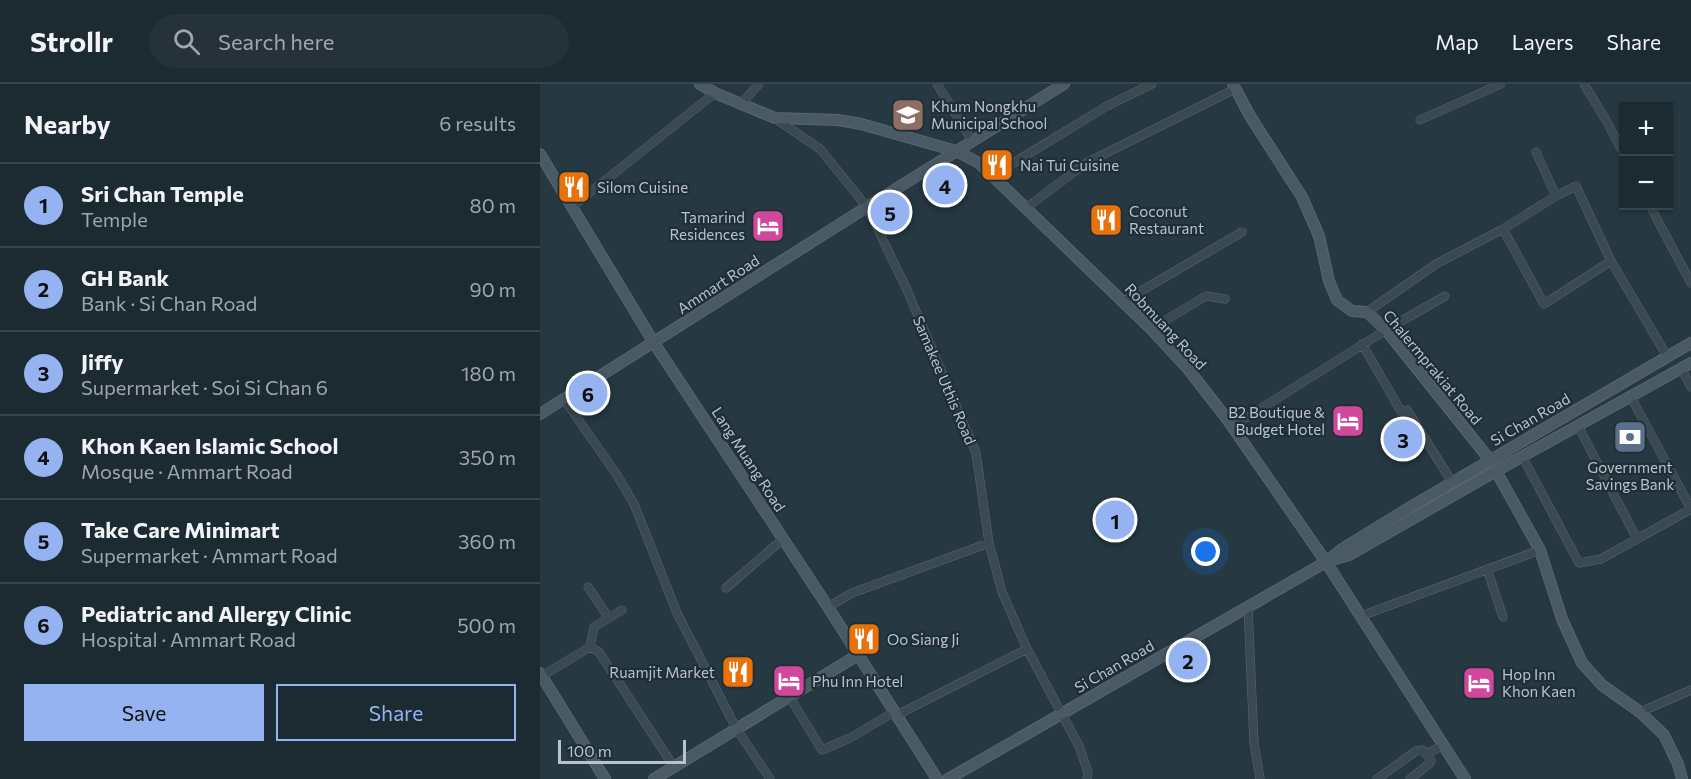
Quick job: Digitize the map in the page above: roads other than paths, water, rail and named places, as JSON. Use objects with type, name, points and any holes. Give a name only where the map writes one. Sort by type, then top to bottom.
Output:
[{"type":"street","name":"Robmuang Road","points":[[700,84],[715,93],[775,118],[838,120],[861,124],[956,151],[979,163],[1124,301],[1188,369],[1233,426],[1326,562],[1465,779]]},
{"type":"street","points":[[741,104],[759,84]]},
{"type":"street","points":[[937,84],[972,141]]},
{"type":"street","name":"Ammart Road","points":[[540,414],[1064,84]]},
{"type":"street","points":[[992,176],[1107,106],[1152,84]]},
{"type":"street","points":[[1420,120],[1501,84]]},
{"type":"street","points":[[1584,84],[1619,146]]},
{"type":"street","points":[[1026,207],[1086,163],[1234,87]]},
{"type":"street","name":"Chalermprakiat Road","points":[[1234,87],[1302,197],[1319,236],[1329,281],[1337,300],[1352,311],[1367,312],[1386,330],[1490,460]]},
{"type":"street","points":[[573,206],[715,93]]},
{"type":"street","name":"Samakee Uthis Road","points":[[775,118],[820,149],[867,207],[907,290],[976,453],[988,543],[1002,592],[1027,649],[1079,746],[1088,772],[1087,779]]},
{"type":"street","points":[[1536,152],[1556,196]]},
{"type":"street","name":"Lang Muang Road","points":[[540,154],[654,343],[828,607],[937,779]]},
{"type":"street","points":[[1367,312],[1436,264],[1503,229],[1576,186],[1611,261],[1667,356]]},
{"type":"street","points":[[1652,210],[1691,283]]},
{"type":"street","points":[[1503,229],[1544,304],[1611,261]]},
{"type":"street","points":[[1124,301],[1242,232]]},
{"type":"street","points":[[1151,329],[1206,296],[1225,299]]},
{"type":"street","points":[[1233,426],[1362,344],[1445,296]]},
{"type":"street","name":"Si Chan Road","points":[[948,779],[1326,562],[1342,549],[1452,482],[1691,343]]},
{"type":"street","points":[[1362,344],[1402,413],[1407,410],[1452,482]]},
{"type":"street","points":[[1686,366],[1691,387]]},
{"type":"street","name":"Si Chan Road","points":[[1326,562],[1349,555],[1686,366]]},
{"type":"street","points":[[1522,456],[1579,563],[1601,559],[1691,509],[1631,397]]},
{"type":"street","points":[[564,399],[634,504],[677,613],[736,728],[770,779]]},
{"type":"street","points":[[1556,421],[1563,434]]},
{"type":"street","points":[[1578,426],[1637,539]]},
{"type":"street","points":[[1496,471],[1540,550],[1562,619],[1582,663],[1602,685],[1640,712],[1664,735],[1678,764],[1682,779]]},
{"type":"street","points":[[726,588],[783,539]]},
{"type":"street","points":[[828,607],[852,593],[988,543]]},
{"type":"street","points":[[1361,616],[1540,550]]},
{"type":"street","points":[[1487,569],[1503,616]]},
{"type":"street","points":[[588,588],[609,618]]},
{"type":"street","points":[[1248,607],[1254,743],[1260,779]]},
{"type":"street","points":[[605,779],[541,674],[590,647],[594,627],[622,610]]},
{"type":"street","points":[[590,647],[599,652],[674,767]]},
{"type":"street","points":[[789,696],[822,750],[1027,649]]},
{"type":"street","points":[[659,778],[736,728],[858,655]]},
{"type":"street","points":[[1640,712],[1691,690]]},
{"type":"street","points":[[1427,754],[1443,745]]},
{"type":"street","points":[[1377,779],[1416,750],[1423,750],[1431,760],[1430,763],[1410,779]]},
{"type":"place","name":"Khum Nongkhu Municipal School","points":[[908,115]]},
{"type":"place","name":"Nai Tui Cuisine","points":[[997,165]]},
{"type":"place","name":"Khon Kaen Islamic School","points":[[945,185]]},
{"type":"place","name":"Silom Cuisine","points":[[574,187]]},
{"type":"place","name":"Take Care Minimart","points":[[890,212]]},
{"type":"place","name":"Coconut Restaurant","points":[[1106,220]]},
{"type":"place","name":"Tamarind Residences","points":[[768,226]]},
{"type":"place","name":"Pediatric and Allergy Clinic","points":[[588,393]]},
{"type":"place","name":"B2 Boutique & Budget Hotel","points":[[1348,421]]},
{"type":"place","name":"Government Savings Bank","points":[[1630,437]]},
{"type":"place","name":"Jiffy","points":[[1403,439]]},
{"type":"place","name":"Sri Chan Temple","points":[[1115,520]]},
{"type":"place","name":"Oo Siang Ji","points":[[864,639]]},
{"type":"place","name":"GH Bank","points":[[1188,660]]},
{"type":"place","name":"Ruamjit Market","points":[[738,672]]},
{"type":"place","name":"Phu Inn Hotel","points":[[789,681]]},
{"type":"place","name":"Hop Inn Khon Kaen","points":[[1479,683]]}]
